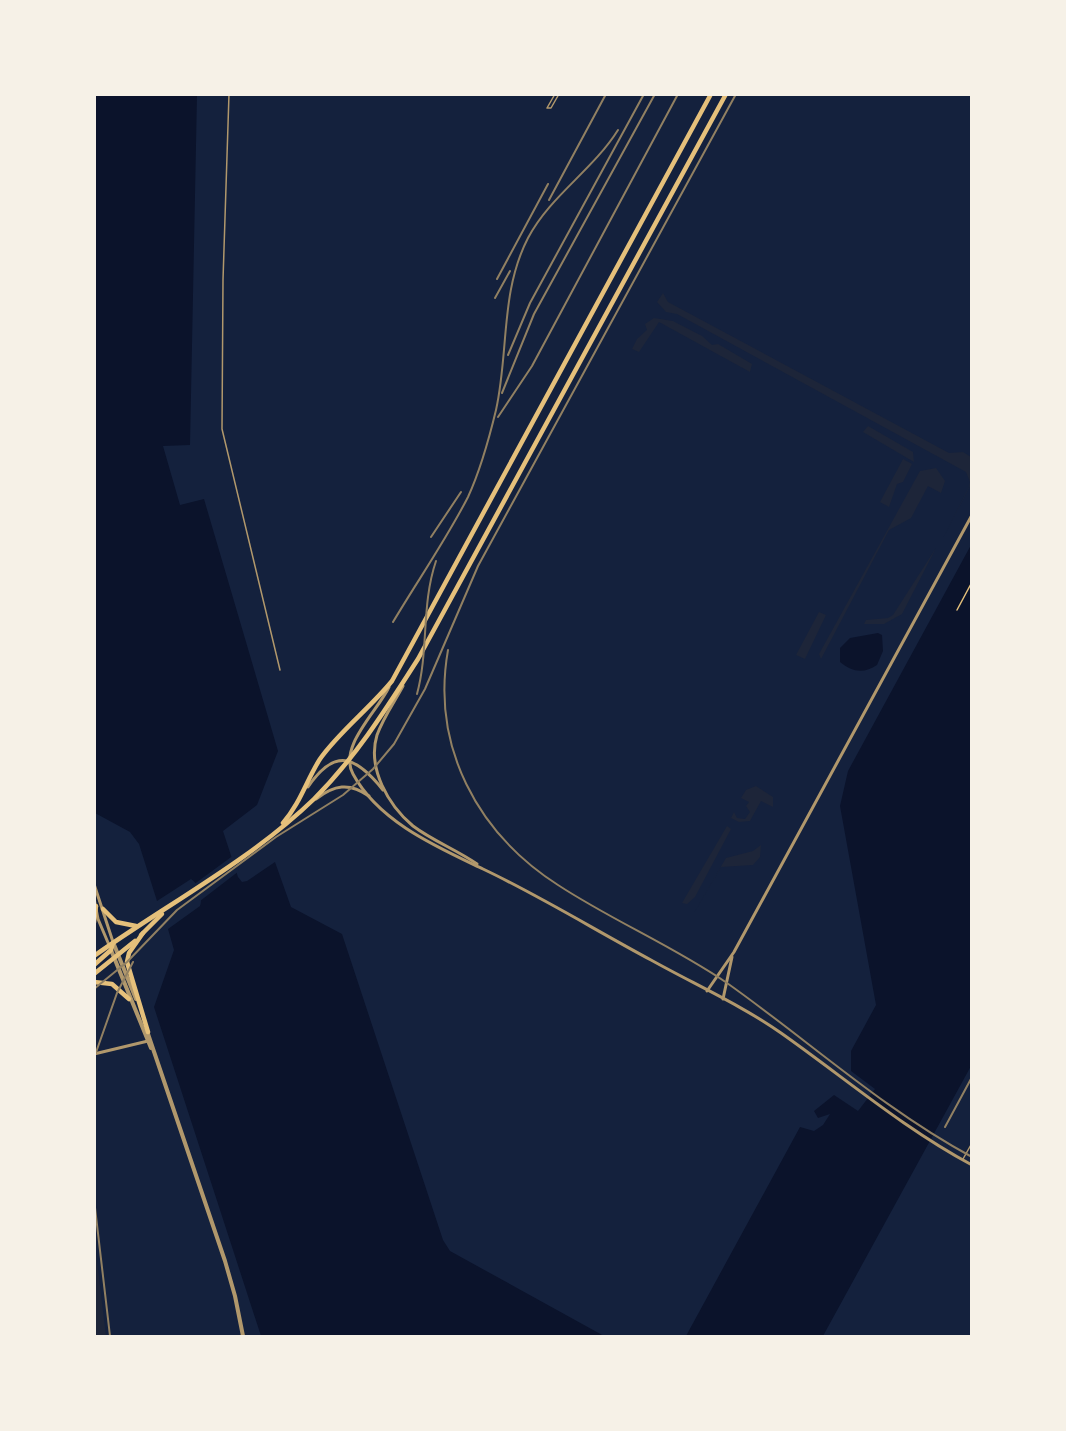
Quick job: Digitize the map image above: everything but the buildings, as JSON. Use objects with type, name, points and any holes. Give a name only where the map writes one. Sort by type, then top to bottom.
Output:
[{"type":"main road","points":[[277,829],[308,787],[326,752],[373,706],[392,681],[711,94]]},
{"type":"main road","points":[[94,974],[136,926],[193,892],[293,817],[349,761],[418,659],[726,94]]},
{"type":"main road","points":[[94,922],[96,906]]},
{"type":"main road","points":[[103,909],[116,922],[136,926]]},
{"type":"main road","points":[[96,955],[127,949],[166,910]]},
{"type":"main road","points":[[143,933],[129,953],[127,962],[148,1032]]},
{"type":"main road","points":[[94,965],[113,951]]},
{"type":"main road","points":[[94,982],[112,984],[129,999]]},
{"type":"street","points":[[707,991],[734,952],[972,515]]},
{"type":"street","points":[[390,798],[378,776],[375,746],[378,734],[418,659]]},
{"type":"street","points":[[373,799],[354,777],[349,761],[352,745],[381,704],[392,681]]},
{"type":"street","points":[[308,787],[325,766],[340,760],[349,761],[366,770],[413,825],[483,869]]},
{"type":"street","points":[[293,817],[323,794],[339,786],[353,787],[373,799],[415,834],[723,999],[780,1032],[933,1144],[972,1165]]},
{"type":"street","points":[[94,884],[129,999],[157,1059],[227,1270],[243,1336]]},
{"type":"street","points":[[94,898],[98,919],[148,1032],[149,1041]]},
{"type":"street","points":[[723,999],[734,952]]},
{"type":"street","points":[[94,1054],[149,1041]]},
{"type":"lane","points":[[229,94],[223,280],[222,429],[280,670]]},
{"type":"lane","points":[[555,94],[547,108],[551,108],[559,94]]},
{"type":"lane","points":[[962,1160],[972,1143]]},
{"type":"path","points":[[957,610],[972,582]]},
{"type":"shaded area","points":[[94,95],[197,95],[190,445],[163,446],[180,505],[204,499],[278,751],[257,805],[223,831],[238,877],[242,882],[247,881],[275,862],[291,907],[342,934],[443,1240],[450,1251],[604,1336],[261,1336],[154,1007],[174,950],[168,929],[200,906],[200,891],[191,879],[157,901],[139,844],[130,832],[95,813]]},
{"type":"shaded area","points":[[663,293],[668,302],[949,453],[963,452],[971,457],[971,484],[943,538],[969,487],[970,482],[966,472],[677,314],[666,312],[657,302]]},
{"type":"shaded area","points":[[654,318],[673,321],[702,336],[712,345],[718,344],[752,364],[750,372],[659,322],[639,352],[632,349],[637,339],[647,330],[645,324]]},
{"type":"shaded area","points":[[868,426],[913,452],[914,462],[863,432]]},
{"type":"shaded area","points":[[903,459],[912,464],[903,482],[897,484],[889,507],[880,502]]},
{"type":"shaded area","points":[[936,468],[945,481],[941,493],[928,486],[911,518],[889,530],[821,659],[819,654],[920,471]]},
{"type":"shaded area","points":[[971,545],[971,1066],[823,1336],[686,1336],[800,1127],[814,1131],[823,1125],[830,1114],[818,1118],[814,1111],[834,1095],[858,1111],[875,1089],[851,1071],[851,1051],[876,1005],[840,806],[848,771]]},
{"type":"shaded area","points":[[936,548],[902,614],[884,624],[864,624],[866,620],[888,618],[893,615]]},
{"type":"shaded area","points":[[819,612],[826,615],[805,659],[796,655]]},
{"type":"shaded area","points":[[878,633],[882,635],[883,651],[877,665],[858,671],[840,662],[840,648],[850,638]]},
{"type":"shaded area","points":[[756,786],[773,797],[773,807],[761,801],[750,821],[739,822],[731,818],[734,812],[737,818],[745,819],[750,812],[746,806],[749,802],[741,798],[746,790]]},
{"type":"shaded area","points":[[727,826],[731,829],[695,897],[687,904],[682,903]]},
{"type":"shaded area","points":[[761,845],[760,857],[753,865],[721,867],[694,913],[726,858],[753,851]]},
{"type":"shaded area","points":[[95,1244],[106,1336],[95,1336]]},
{"type":"pier","points":[[234,855],[239,871],[200,901],[193,885]]},
{"type":"railway","points":[[549,200],[606,94]]},
{"type":"railway","points":[[508,355],[530,303],[644,94]]},
{"type":"railway","points":[[502,393],[534,314],[655,94]]},
{"type":"railway","points":[[498,417],[532,366],[678,94]]},
{"type":"railway","points":[[94,989],[127,962],[177,910],[276,837],[343,795],[373,769],[394,744],[425,689],[478,566],[736,94]]},
{"type":"railway","points":[[393,622],[468,497],[480,466],[500,388],[506,322],[513,280],[528,238],[548,209],[596,158],[618,130]]},
{"type":"railway","points":[[497,279],[548,184]]},
{"type":"railway","points":[[495,298],[510,271]]},
{"type":"railway","points":[[431,537],[461,492]]},
{"type":"railway","points":[[417,694],[423,661],[428,594],[436,561]]},
{"type":"railway","points":[[448,650],[445,686],[447,720],[454,753],[466,784],[483,813],[504,840],[529,864],[558,885],[686,957],[727,983],[877,1096],[939,1138],[972,1157]]},
{"type":"railway","points":[[94,1058],[117,993],[133,962]]},
{"type":"railway","points":[[945,1127],[972,1077]]},
{"type":"railway","points":[[94,1199],[110,1336]]}]
